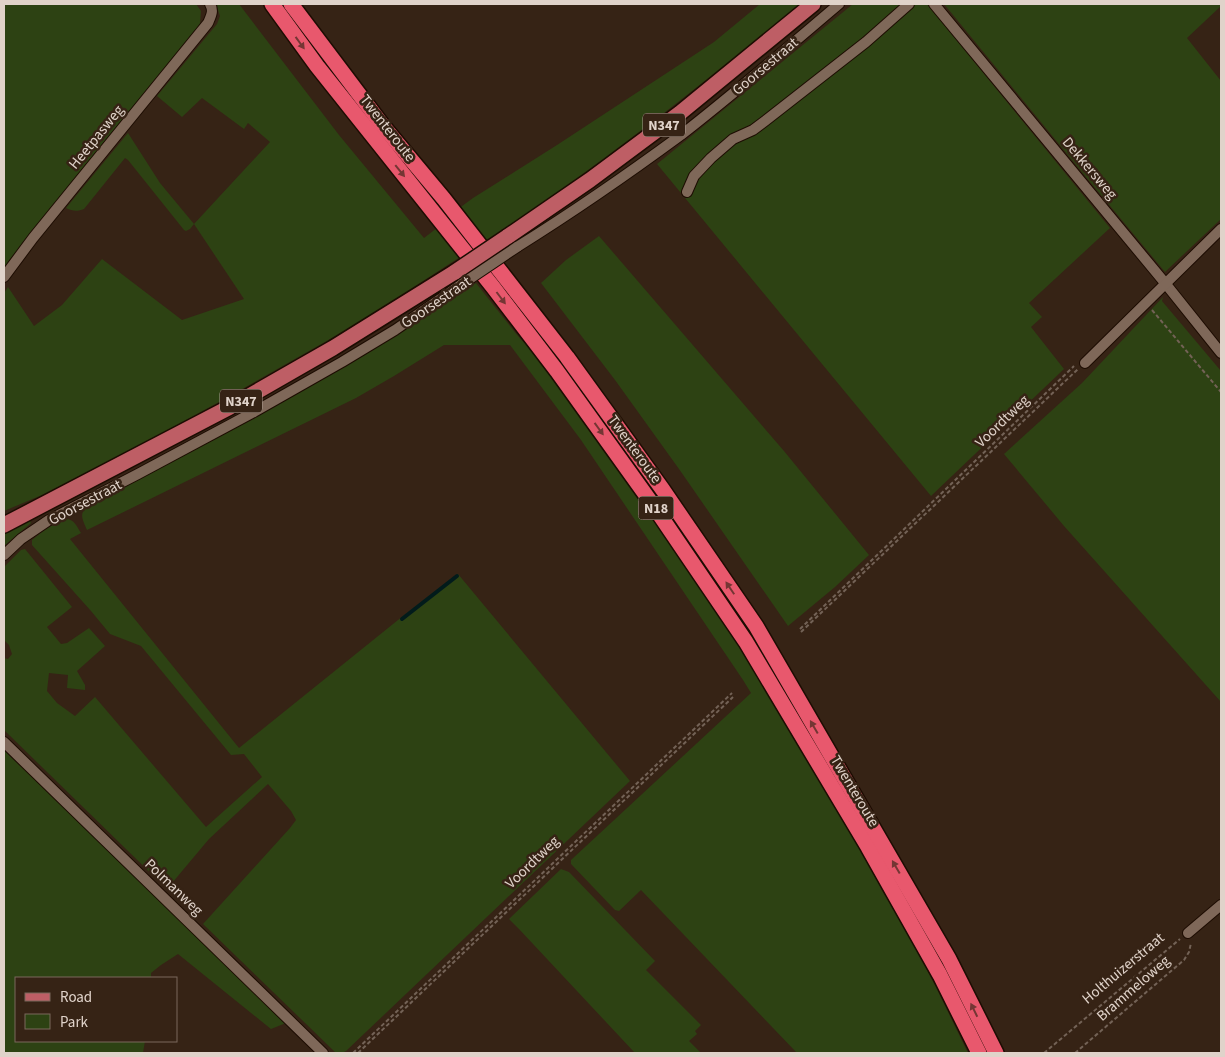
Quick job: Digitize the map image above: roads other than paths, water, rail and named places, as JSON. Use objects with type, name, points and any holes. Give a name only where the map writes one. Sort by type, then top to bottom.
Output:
[{"type":"highway","name":"Twenteroute","points":[[272,4],[329,82],[557,371],[654,505],[746,642],[868,847],[940,975],[978,1053]]},
{"type":"highway","name":"Twenteroute","points":[[291,4],[383,126],[444,199],[567,358],[663,490],[756,626],[949,959],[996,1053]]},
{"type":"main road","name":"Goorsestraat","points":[[4,525],[230,407],[458,278],[512,242],[590,180],[680,113],[813,4]]},
{"type":"street","name":"Heetpasweg","points":[[4,277],[33,238],[208,23],[212,15],[210,4]]},
{"type":"street","name":"Goorsestraat","points":[[512,242],[564,218],[681,134],[839,4]]},
{"type":"street","points":[[687,192],[694,176],[733,139],[753,130],[765,121],[866,42],[909,4]]},
{"type":"street","name":"Dekkersweg","points":[[934,4],[1221,353]]},
{"type":"street","points":[[1085,362],[1221,229]]},
{"type":"street","name":"Goorsestraat","points":[[4,555],[21,539],[49,520],[262,408],[342,362],[394,330],[458,278]]},
{"type":"street","name":"Polmanweg","points":[[4,742],[323,1053]]},
{"type":"street","name":"Holthuizerstraat","points":[[1188,933],[1221,905]]},
{"type":"waterway","points":[[402,619],[457,576]]}]
